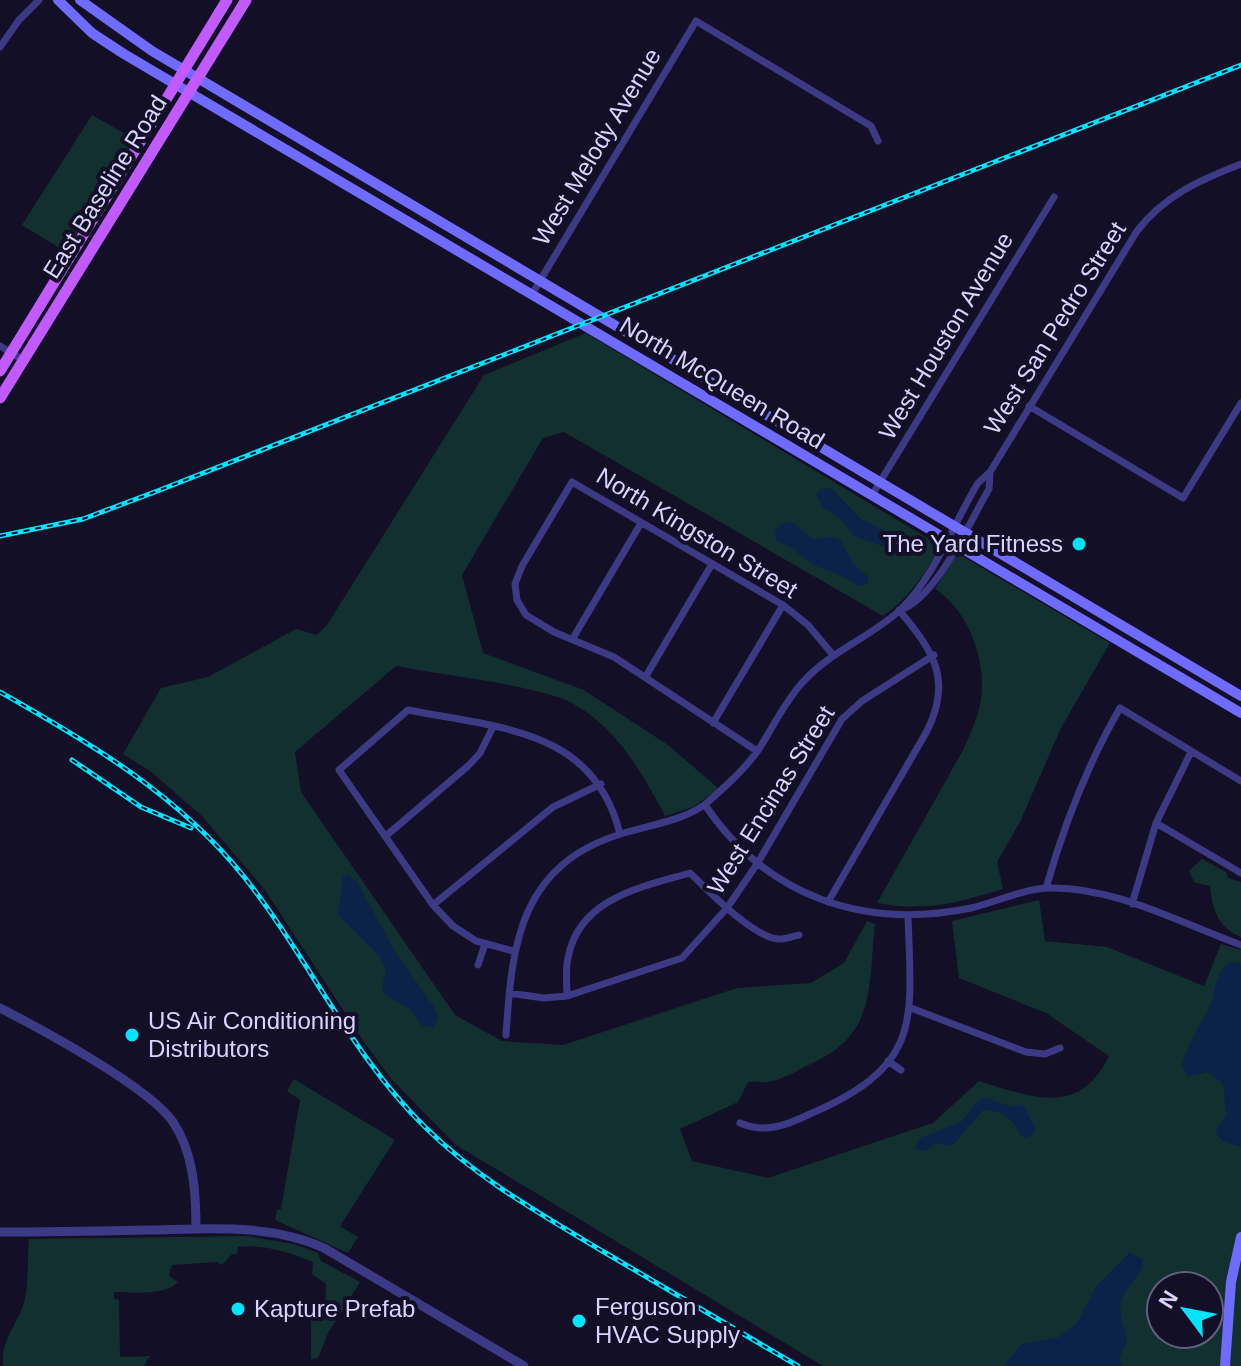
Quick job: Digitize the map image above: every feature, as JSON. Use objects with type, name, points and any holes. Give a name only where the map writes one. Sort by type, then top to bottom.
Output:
[{"type":"main road","name":"North McQueen Road","points":[[58,0],[108,44],[182,89],[1241,713]]},
{"type":"main road","name":"North McQueen Road","points":[[80,0],[117,29],[192,74],[1241,696]]},
{"type":"main road","name":"East Baseline Road","points":[[0,398],[82,265],[192,74],[227,0]]},
{"type":"main road","name":"East Baseline Road","points":[[0,371],[107,195],[246,0]]},
{"type":"main road","points":[[335,178],[343,164]]},
{"type":"main road","points":[[82,265],[79,257],[103,213],[107,195]]},
{"type":"main road","points":[[47,321],[53,301],[66,277],[64,266]]},
{"type":"main road","points":[[712,400],[719,387]]},
{"type":"main road","points":[[1225,1366],[1231,1282],[1241,1237]]},
{"type":"street","points":[[0,47],[19,20],[39,0]]},
{"type":"street","name":"West Melody Avenue","points":[[532,294],[696,21],[871,126],[878,141]]},
{"type":"street","name":"West San Pedro Street","points":[[506,1035],[513,951],[532,901],[545,883],[581,853],[620,834],[705,805],[757,751],[789,698],[833,655],[899,610],[952,542],[978,483],[990,472],[1151,214],[1192,183],[1241,164]]},
{"type":"street","name":"West Houston Avenue","points":[[872,495],[1054,197]]},
{"type":"street","points":[[0,346],[23,360]]},
{"type":"street","points":[[1029,406],[1183,498],[1241,403]]},
{"type":"street","name":"West San Pedro Street","points":[[959,529],[989,489],[990,472]]},
{"type":"street","name":"North Kingston Street","points":[[573,638],[539,625],[526,615],[517,600],[515,584],[522,566],[572,482],[783,605],[808,625],[833,655]]},
{"type":"street","points":[[641,523],[573,638],[646,676],[757,751]]},
{"type":"street","points":[[646,676],[712,564]]},
{"type":"street","points":[[713,723],[783,605]]},
{"type":"street","points":[[828,902],[934,717],[939,702],[939,677],[934,655],[899,610]]},
{"type":"street","name":"West Encinas Street","points":[[509,993],[544,998],[567,996],[682,958],[727,908],[757,864],[842,719],[862,701],[934,655]]},
{"type":"street","points":[[1046,888],[1094,752],[1120,708],[1241,781]]},
{"type":"street","points":[[513,951],[485,944],[453,926],[433,905],[339,770],[408,710],[493,727],[549,741],[578,759],[601,784],[614,808],[620,834]]},
{"type":"street","points":[[387,835],[468,766],[480,753],[493,727]]},
{"type":"street","points":[[1132,904],[1156,823],[1191,752]]},
{"type":"street","points":[[433,905],[553,807],[601,784]]},
{"type":"street","points":[[705,805],[720,827],[757,864],[775,877],[828,902],[854,910],[908,917],[971,908],[1046,888],[1084,892],[1132,904],[1241,945]]},
{"type":"street","points":[[1156,823],[1241,873]]},
{"type":"street","points":[[477,869],[484,878]]},
{"type":"street","points":[[567,996],[568,957],[579,932],[599,908],[617,894],[690,873],[727,908],[778,940],[799,935]]},
{"type":"street","points":[[740,1123],[760,1130],[796,1121],[859,1091],[888,1061],[905,1032],[911,1008],[908,917]]},
{"type":"street","points":[[478,965],[485,944]]},
{"type":"street","points":[[0,1008],[150,1097],[173,1122],[185,1146],[193,1175],[196,1229]]},
{"type":"street","points":[[911,1008],[1026,1052],[1045,1054],[1060,1048]]},
{"type":"street","points":[[888,1061],[901,1070]]},
{"type":"street","points":[[0,1232],[263,1231],[312,1243],[524,1366]]},
{"type":"green space","points":[[92,115],[134,139],[66,252],[22,225]]},
{"type":"green space","points":[[586,333],[934,542],[937,554],[907,595],[883,616],[564,432],[543,438],[462,575],[483,653],[584,690],[668,745],[719,789],[693,807],[665,816],[621,745],[591,715],[573,704],[516,686],[396,666],[295,752],[301,792],[455,1015],[502,1041],[563,1045],[737,988],[811,983],[844,963],[867,921],[875,924],[865,1006],[849,1037],[834,1051],[784,1077],[748,1082],[738,1102],[680,1129],[692,1161],[768,1178],[933,1123],[979,1081],[1017,1093],[1052,1098],[1083,1088],[1097,1076],[1109,1056],[1046,1013],[959,978],[952,921],[1039,900],[1045,941],[1107,947],[1204,986],[1221,944],[1241,950],[1241,1366],[823,1366],[456,1145],[392,1080],[265,890],[202,816],[150,771],[123,754],[161,688],[208,677],[296,629],[317,635],[327,625],[484,375]]},
{"type":"green space","points":[[962,556],[1110,643],[1061,728],[1020,822],[997,862],[1003,889],[941,905],[910,907],[877,903],[962,752],[980,706],[981,669],[973,637],[957,609],[935,589],[954,558]]},
{"type":"green space","points":[[1202,859],[1226,872],[1228,878],[1241,882],[1241,937],[1222,923],[1212,902],[1210,886],[1194,882],[1189,871]]},
{"type":"green space","points":[[294,1079],[395,1140],[340,1226],[358,1237],[348,1253],[275,1220],[277,1210],[281,1209],[300,1100],[287,1091]]},
{"type":"green space","points":[[247,1236],[294,1244],[318,1253],[321,1261],[360,1282],[328,1333],[318,1358],[311,1359],[311,1315],[325,1314],[326,1284],[312,1274],[313,1262],[276,1250],[248,1246],[238,1247],[237,1254],[232,1254],[222,1265],[217,1262],[172,1265],[169,1276],[178,1282],[165,1289],[114,1292],[114,1299],[119,1300],[120,1357],[150,1356],[144,1366],[3,1366],[6,1341],[26,1296],[29,1239]]},
{"type":"water","points":[[831,488],[861,519],[890,534],[900,547],[893,550],[854,536],[841,519],[823,508],[816,494],[821,489]]},
{"type":"water","points":[[792,522],[813,539],[830,537],[841,540],[853,564],[868,577],[868,584],[858,586],[816,566],[789,546],[777,542],[774,532],[779,525]]},
{"type":"water","points":[[348,875],[358,883],[394,950],[434,1007],[438,1017],[434,1028],[421,1025],[410,1009],[385,995],[382,988],[386,968],[380,957],[338,915],[343,877]]},
{"type":"water","points":[[1230,962],[1241,963],[1241,1147],[1224,1142],[1215,1133],[1226,1114],[1223,1084],[1208,1072],[1187,1076],[1182,1067],[1212,1002],[1218,978]]},
{"type":"water","points":[[986,1098],[1013,1107],[1023,1104],[1036,1130],[1028,1138],[1021,1136],[1006,1116],[983,1110],[952,1146],[936,1143],[925,1151],[915,1148],[920,1138],[961,1122],[978,1101]]},
{"type":"water","points":[[1130,1252],[1143,1260],[1140,1271],[1121,1301],[1121,1317],[1127,1340],[1119,1358],[1123,1366],[1003,1366],[1022,1344],[1059,1337],[1077,1323],[1095,1288]]},
{"type":"railway","points":[[0,536],[83,519],[160,490],[1241,65]]},
{"type":"railway","points":[[0,692],[132,773],[192,821],[219,848],[268,909],[375,1070],[426,1128],[467,1164],[534,1210],[798,1366]]},
{"type":"railway","points":[[72,760],[141,807],[191,828]]},
{"type":"place","name":"The Yard Fitness","points":[[1079,544]]},
{"type":"place","name":"US Air Conditioning Distributors","points":[[132,1035]]},
{"type":"place","name":"Kapture Prefab","points":[[238,1309]]},
{"type":"place","name":"Ferguson HVAC Supply","points":[[579,1321]]}]
